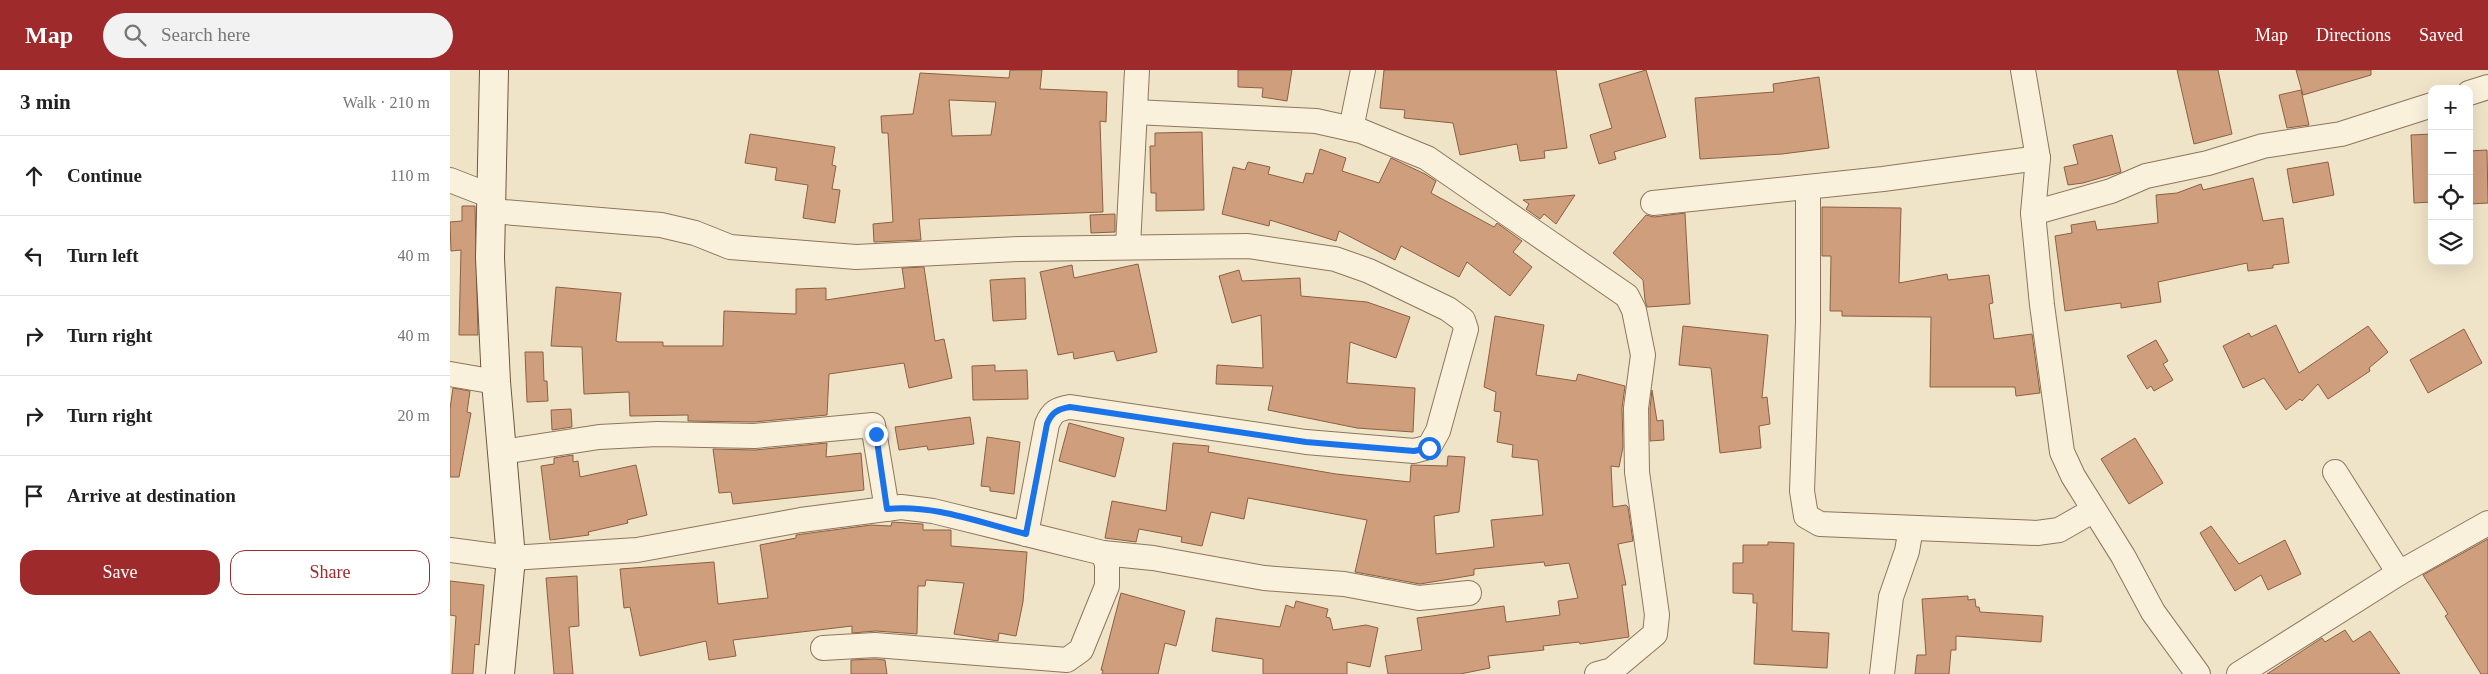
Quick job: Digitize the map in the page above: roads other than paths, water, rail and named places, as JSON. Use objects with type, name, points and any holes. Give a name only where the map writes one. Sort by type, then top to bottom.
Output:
[{"type":"street","points":[[494,70],[491,204],[496,382],[511,558],[500,674]]},
{"type":"street","points":[[1128,246],[1137,70]]},
{"type":"street","points":[[1352,129],[1363,70]]},
{"type":"street","points":[[2023,70],[2038,158],[2034,213],[2042,304],[2062,452],[2073,476],[2123,556],[2153,612],[2198,674]]},
{"type":"street","points":[[2473,92],[2488,87]]},
{"type":"street","points":[[2034,213],[2111,191],[2146,176],[2208,163],[2263,146],[2340,134],[2428,106]]},
{"type":"street","points":[[1135,112],[1316,121],[1352,129],[1427,158],[1627,296],[1634,310],[1643,355],[1636,408],[1637,472],[1657,615],[1655,634],[1612,670],[1597,674]]},
{"type":"street","points":[[1652,203],[1808,187],[2038,158]]},
{"type":"street","points":[[450,180],[491,204],[662,225],[695,233],[730,248],[856,257],[1019,249],[1128,246],[1248,246],[1335,259],[1368,271],[1448,309],[1463,320],[1466,329],[1438,431],[1429,448],[1414,451],[1306,442],[1070,407],[1058,409],[1050,416],[1047,424],[1026,534]]},
{"type":"street","points":[[1808,187],[1808,322],[1803,506],[1806,516],[1820,524],[2037,533],[2059,530],[2094,510]]},
{"type":"street","points":[[450,374],[496,382]]},
{"type":"street","points":[[502,452],[599,437],[657,434],[754,436],[873,426],[887,509]]},
{"type":"street","points":[[2335,472],[2399,573]]},
{"type":"street","points":[[450,550],[511,558],[637,550],[800,520],[901,507],[933,511],[1103,553],[1152,558],[1264,578],[1344,584],[1419,598],[1470,593]]},
{"type":"street","points":[[2239,674],[2399,573],[2488,523]]},
{"type":"street","points":[[1882,674],[1891,597],[1907,551],[1911,528]]},
{"type":"street","points":[[823,648],[875,645],[1068,660],[1081,650],[1107,586],[1107,564],[1103,553]]}]
